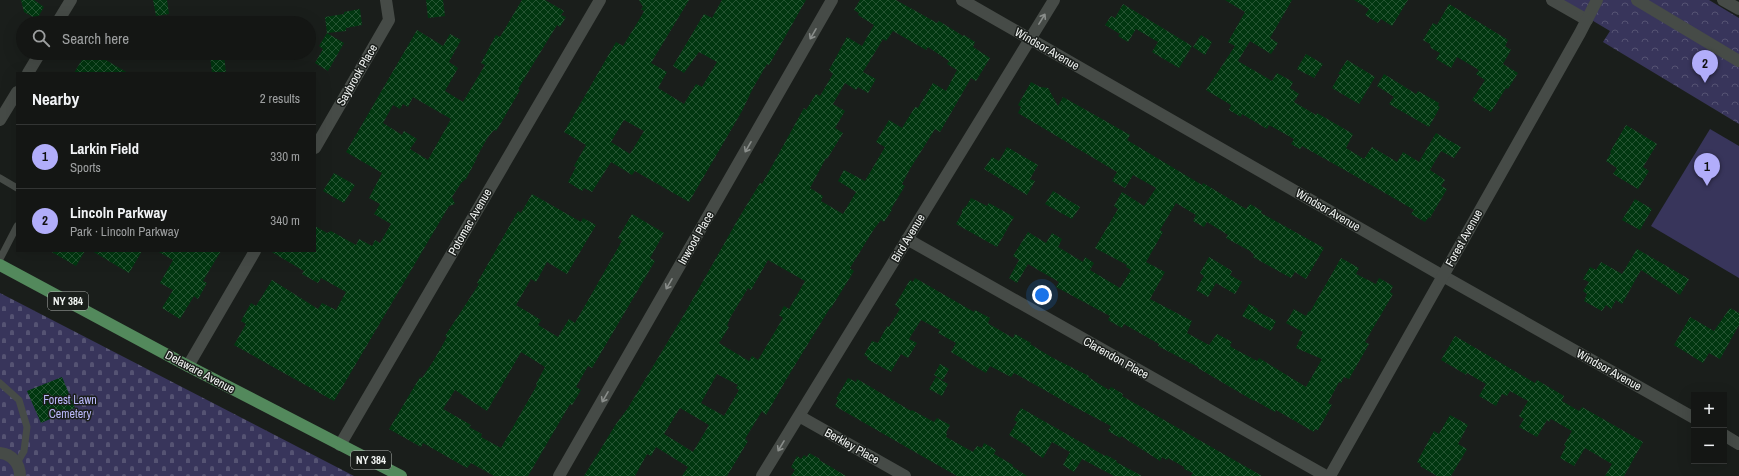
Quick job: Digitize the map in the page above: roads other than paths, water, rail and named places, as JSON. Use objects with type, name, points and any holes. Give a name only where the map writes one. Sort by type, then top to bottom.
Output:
[{"type":"main road","name":"Delaware Avenue","points":[[0,265],[188,366],[401,476]]},
{"type":"street","points":[[61,16],[71,0]]},
{"type":"street","name":"Saybrook Place","points":[[316,146],[389,20],[386,0]]},
{"type":"street","name":"Potomac Avenue","points":[[340,445],[600,0]]},
{"type":"street","name":"Inwood Place","points":[[559,476],[832,0]]},
{"type":"street","name":"Windsor Avenue","points":[[962,0],[1691,416]]},
{"type":"street","name":"Bird Avenue","points":[[762,476],[1054,0]]},
{"type":"street","points":[[1552,0],[1587,20]]},
{"type":"street","name":"Forest Avenue","points":[[1330,476],[1587,20],[1596,0]]},
{"type":"street","points":[[1637,0],[1739,61]]},
{"type":"street","points":[[1723,0],[1739,9]]},
{"type":"street","points":[[29,72],[36,60]]},
{"type":"street","points":[[0,120],[16,94]]},
{"type":"street","name":"Clarendon Place","points":[[907,239],[1326,476]]},
{"type":"street","points":[[188,366],[254,252]]},
{"type":"street","name":"Berkley Place","points":[[799,416],[905,476]]},
{"type":"street","points":[[1727,437],[1739,444]]},
{"type":"street","points":[[0,454],[12,457],[17,463],[20,476]]},
{"type":"lane","points":[[0,179],[16,187]]},
{"type":"lane","points":[[0,259],[16,228]]},
{"type":"lane","points":[[0,383],[19,400],[27,427],[24,451],[17,463]]},
{"type":"place","name":"Lincoln Parkway","points":[[1705,83]]},
{"type":"place","name":"Larkin Field","points":[[1707,186]]},
{"type":"park label","name":"Forest Lawn Cemetery","points":[[70,407]]}]
